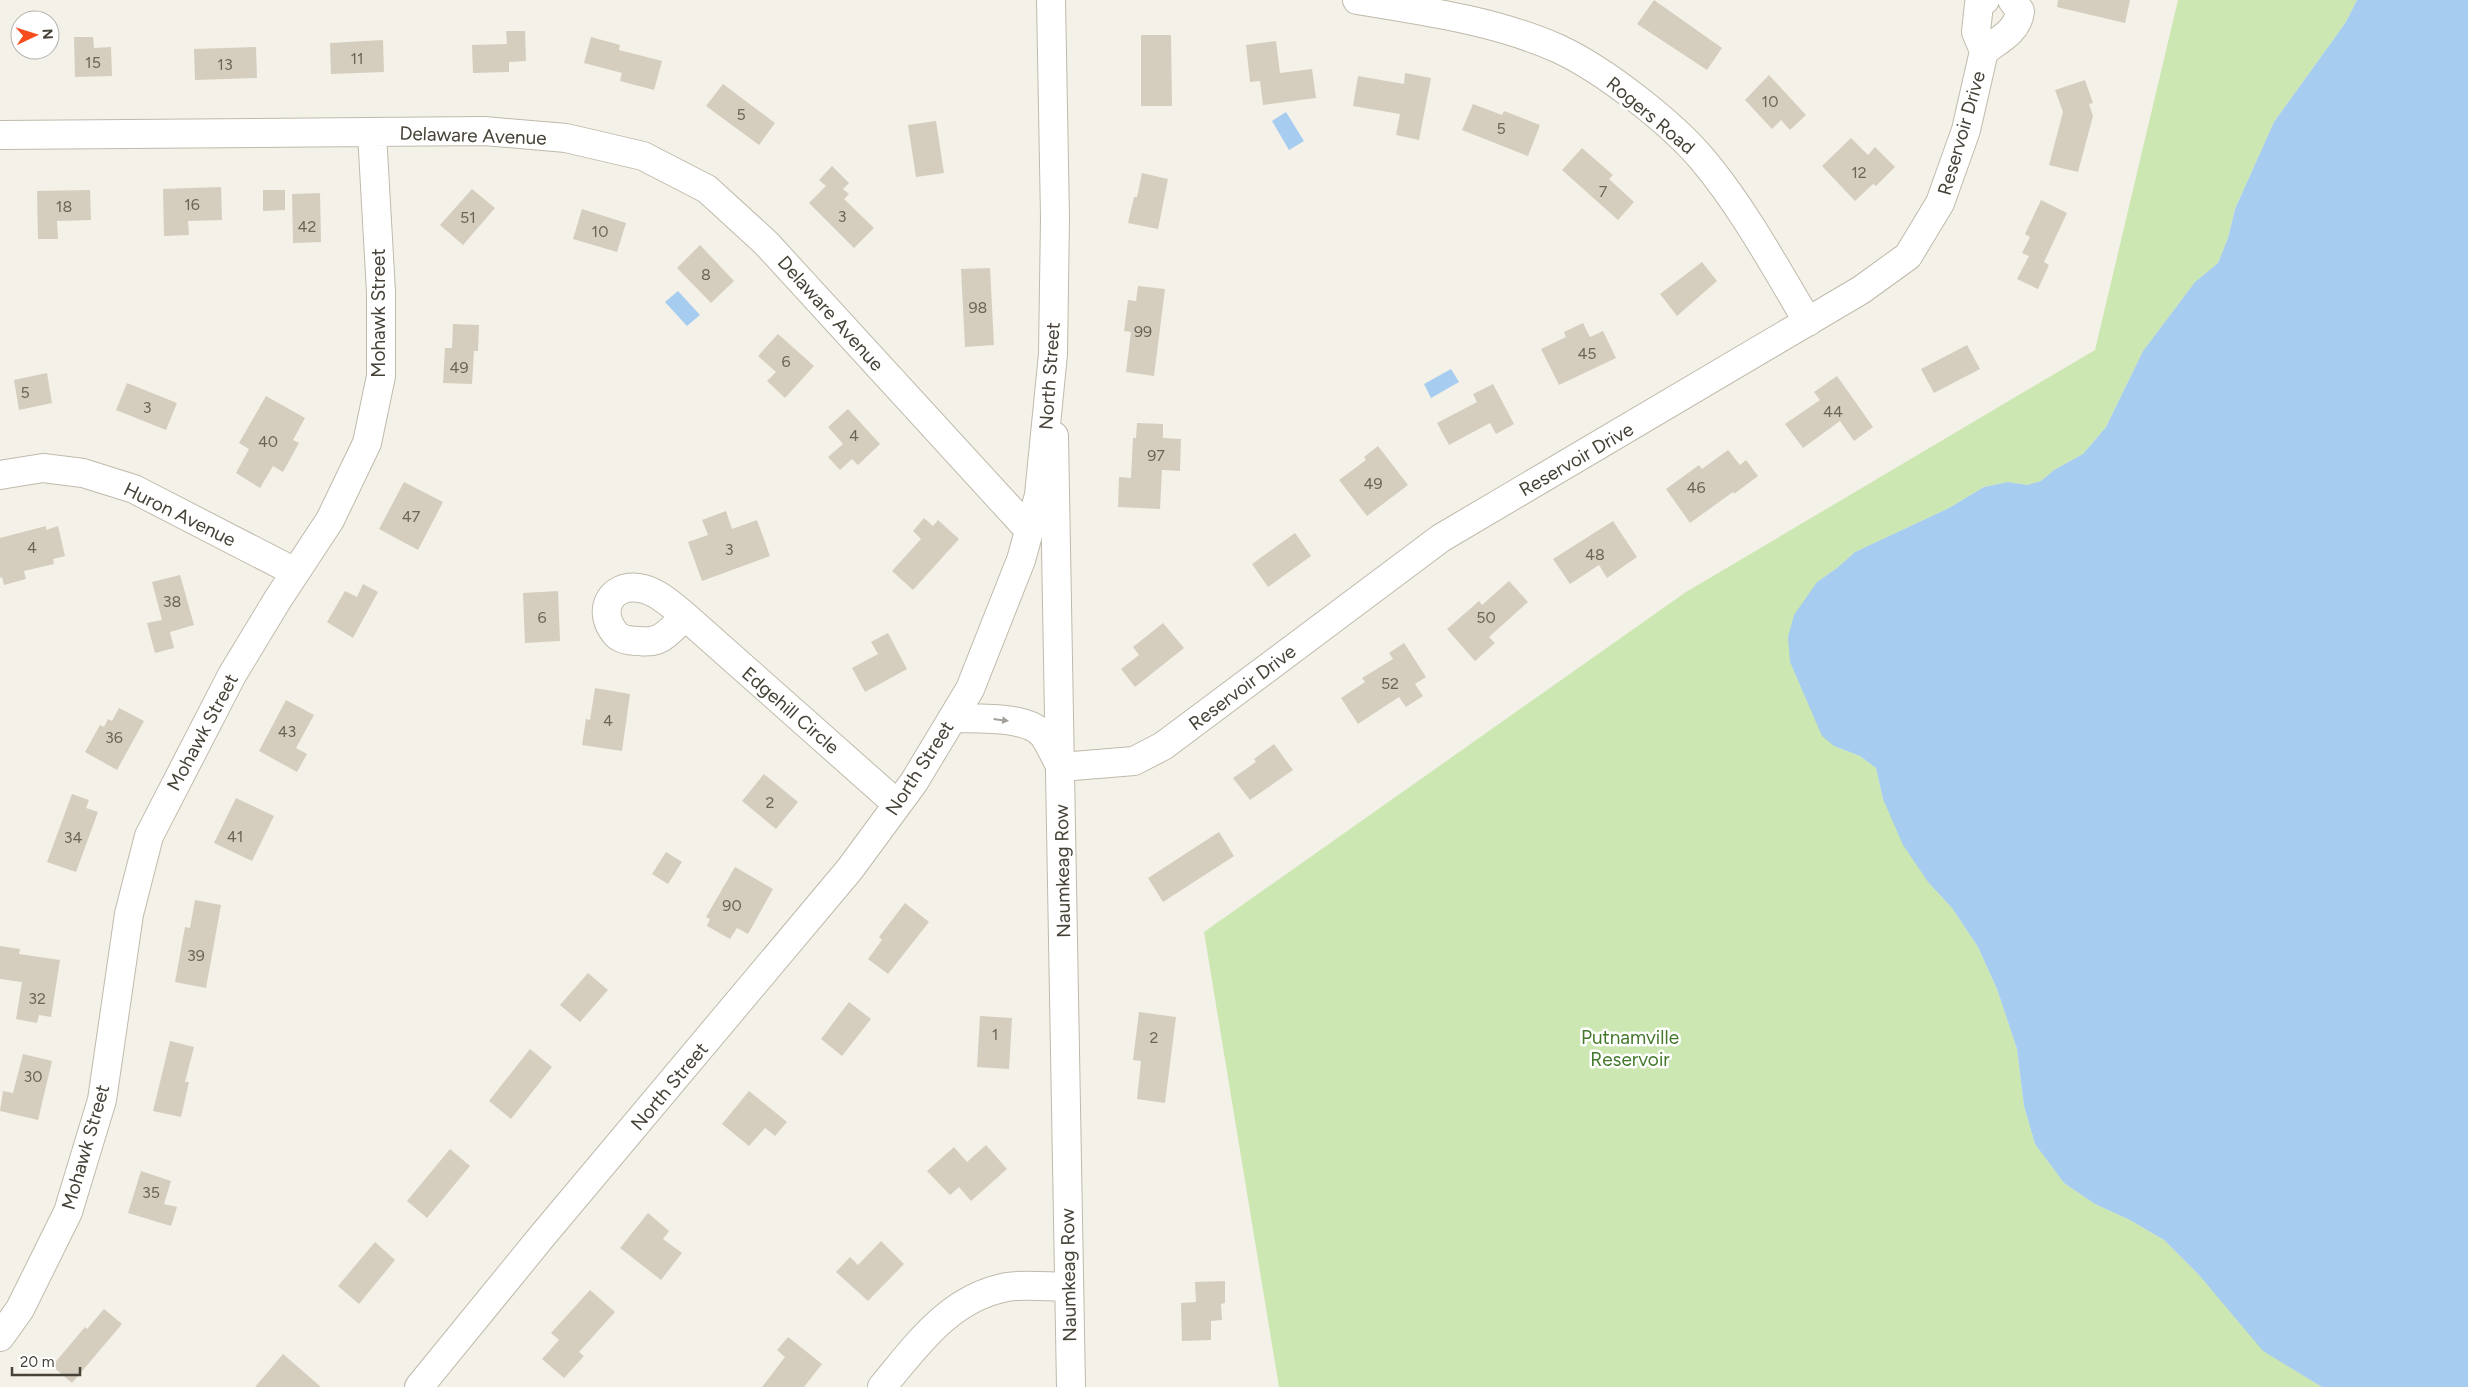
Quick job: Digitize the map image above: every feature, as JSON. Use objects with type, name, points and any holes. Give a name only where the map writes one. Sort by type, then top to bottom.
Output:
[{"type":"street","name":"North Street","points":[[419,1387],[543,1235],[850,869],[914,782],[970,689],[1020,560],[1039,495],[1052,354],[1055,218],[1051,0]]},
{"type":"street","name":"Rogers Road","points":[[1357,0],[1386,2],[1502,29],[1560,49],[1611,80],[1656,114],[1702,159],[1740,209],[1808,322]]},
{"type":"street","name":"Reservoir Drive","points":[[1061,767],[1134,760],[1163,746],[1441,538],[1861,290],[1908,256],[1940,203],[1966,130],[1984,51],[1976,32],[1976,22],[1979,4],[1985,0]]},
{"type":"street","name":"Reservoir Drive","points":[[1984,51],[2014,27],[2019,19],[2020,11],[2012,0]]},
{"type":"street","name":"Delaware Avenue","points":[[0,135],[484,131],[566,138],[643,156],[707,189],[766,243],[1029,530]]},
{"type":"street","name":"Mohawk Street","points":[[0,1337],[20,1309],[68,1212],[102,1100],[130,914],[149,836],[232,675],[295,572],[330,520],[367,443],[381,376],[381,292],[372,133]]},
{"type":"street","name":"Naumkeag Row","points":[[1052,354],[1071,1387]]},
{"type":"street","name":"Huron Avenue","points":[[0,475],[43,468],[83,473],[134,488],[295,572]]},
{"type":"street","name":"Edgehill Circle","points":[[685,616],[897,804]]},
{"type":"street","points":[[953,718],[1000,720],[1029,725],[1043,734],[1061,767]]},
{"type":"street","points":[[882,1387],[930,1329],[962,1303],[1007,1287],[1068,1287]]},
{"type":"green space","name":"Putnamville Reservoir","points":[[2178,0],[2357,0],[2346,22],[2274,122],[2235,209],[2228,238],[2218,263],[2195,282],[2143,351],[2106,427],[2083,454],[2054,470],[2041,481],[2027,485],[2008,482],[1984,487],[1949,508],[1855,552],[1817,582],[1790,662],[1806,698],[1834,746],[1860,756],[1876,768],[1883,799],[1928,882],[1952,908],[1978,947],[1997,989],[2017,1049],[2024,1106],[2035,1144],[2064,1183],[2095,1204],[2130,1220],[2164,1240],[2199,1275],[2263,1350],[2322,1387],[1279,1387],[1204,932],[1686,592],[2095,350]]},
{"type":"water","points":[[2357,0],[2468,0],[2468,1387],[2322,1387],[2263,1351],[2199,1275],[2164,1240],[2130,1220],[2095,1204],[2064,1183],[2035,1144],[2024,1106],[2017,1049],[1997,989],[1978,947],[1952,908],[1928,882],[1903,845],[1883,799],[1876,768],[1860,756],[1834,746],[1822,736],[1790,662],[1788,637],[1794,615],[1817,582],[1855,552],[1949,508],[1984,487],[2008,482],[2027,485],[2041,481],[2054,470],[2083,454],[2106,427],[2143,351],[2195,282],[2218,263],[2228,238],[2235,209],[2274,122],[2346,22]]},
{"type":"water","points":[[1286,112],[1304,141],[1289,150],[1272,121]]},
{"type":"water","points":[[678,291],[700,315],[687,326],[665,302]]},
{"type":"water","points":[[1451,369],[1459,382],[1431,398],[1424,384]]},
{"type":"building","points":[[1654,0],[1722,48],[1707,70],[1637,24]]},
{"type":"building","points":[[2058,0],[2130,0],[2125,23],[2057,7]]},
{"type":"building","points":[[506,31],[525,31],[526,61],[509,62],[509,72],[473,73],[472,45],[507,44]]},
{"type":"building","points":[[1141,35],[1171,35],[1172,106],[1141,106]]},
{"type":"building","points":[[74,37],[93,37],[94,48],[111,47],[112,76],[75,77]]},
{"type":"building","points":[[591,37],[620,45],[619,50],[662,61],[654,90],[620,81],[622,73],[584,63]]},
{"type":"building","points":[[383,40],[384,72],[331,74],[330,43]]},
{"type":"building","points":[[1276,41],[1280,73],[1312,69],[1316,98],[1263,105],[1260,81],[1250,82],[1246,45]]},
{"type":"building","points":[[256,47],[257,78],[195,80],[194,49]]},
{"type":"building","points":[[1405,73],[1431,78],[1419,140],[1396,135],[1400,114],[1353,106],[1358,76],[1404,84]]},
{"type":"building","points":[[1769,75],[1806,115],[1790,130],[1781,120],[1772,129],[1745,100]]},
{"type":"building","points":[[2085,80],[2093,103],[2089,104],[2093,116],[2078,172],[2049,165],[2063,112],[2055,90]]},
{"type":"building","points":[[723,84],[775,123],[759,145],[706,106]]},
{"type":"building","points":[[1473,104],[1502,115],[1504,111],[1540,125],[1528,156],[1462,130]]},
{"type":"building","points":[[936,121],[944,173],[916,177],[908,125]]},
{"type":"building","points":[[1851,138],[1868,155],[1875,147],[1895,167],[1876,186],[1873,184],[1855,201],[1822,166]]},
{"type":"building","points":[[1582,148],[1613,175],[1609,179],[1634,202],[1618,220],[1562,170]]},
{"type":"building","points":[[832,166],[849,183],[843,189],[849,194],[844,199],[874,228],[854,248],[809,203],[826,186],[819,180]]},
{"type":"building","points":[[1142,173],[1168,179],[1158,229],[1128,223],[1134,197],[1137,197]]},
{"type":"building","points":[[221,187],[222,220],[188,221],[189,235],[164,236],[163,189]]},
{"type":"building","points":[[472,189],[495,208],[463,245],[440,225]]},
{"type":"building","points":[[90,190],[91,220],[57,221],[58,239],[38,239],[37,191]]},
{"type":"building","points":[[263,190],[285,190],[285,210],[263,211]]},
{"type":"building","points":[[320,193],[321,242],[293,243],[292,194]]},
{"type":"building","points":[[2041,200],[2067,213],[2044,262],[2049,265],[2038,289],[2017,279],[2029,256],[2022,253],[2030,237],[2025,234]]},
{"type":"building","points":[[582,209],[626,223],[617,252],[573,239]]},
{"type":"building","points":[[700,245],[734,281],[711,303],[677,268]]},
{"type":"building","points":[[1702,262],[1717,281],[1677,316],[1660,294]]},
{"type":"building","points":[[990,268],[994,345],[965,347],[961,269]]},
{"type":"building","points":[[1138,286],[1165,289],[1154,376],[1126,372],[1131,332],[1124,331],[1128,300],[1136,301]]},
{"type":"building","points":[[1583,323],[1590,337],[1603,331],[1616,358],[1559,385],[1541,349],[1566,337],[1564,332]]},
{"type":"building","points":[[453,324],[479,325],[478,351],[474,351],[472,384],[443,383],[445,348],[452,348]]},
{"type":"building","points":[[778,334],[814,366],[785,398],[767,381],[776,372],[758,356]]},
{"type":"building","points":[[1967,345],[1980,369],[1934,393],[1921,369]]},
{"type":"building","points":[[47,373],[52,403],[19,410],[14,380]]},
{"type":"building","points":[[1837,376],[1873,427],[1854,441],[1840,421],[1803,448],[1785,424],[1820,400],[1814,392]]},
{"type":"building","points":[[127,383],[177,403],[166,430],[116,410]]},
{"type":"building","points":[[1493,384],[1514,424],[1496,434],[1490,423],[1449,445],[1437,423],[1477,402],[1473,394]]},
{"type":"building","points":[[266,396],[305,418],[293,440],[299,443],[283,472],[273,466],[260,488],[236,473],[249,449],[239,443]]},
{"type":"building","points":[[848,409],[880,444],[858,465],[852,459],[840,470],[828,457],[843,444],[828,427]]},
{"type":"building","points":[[1137,423],[1163,424],[1163,438],[1181,439],[1180,471],[1162,470],[1160,509],[1118,507],[1119,477],[1131,478],[1133,438],[1136,438]]},
{"type":"building","points":[[1378,446],[1408,485],[1367,516],[1339,480],[1366,460],[1364,457]]},
{"type":"building","points":[[1728,450],[1740,465],[1746,460],[1758,476],[1690,523],[1666,489],[1699,465],[1702,469]]},
{"type":"building","points":[[404,482],[443,502],[418,550],[379,529]]},
{"type":"building","points":[[726,511],[732,529],[757,520],[770,556],[702,581],[688,542],[708,535],[702,520]]},
{"type":"building","points":[[924,518],[933,526],[938,520],[959,539],[913,590],[892,571],[921,539],[913,531]]},
{"type":"building","points":[[1613,521],[1637,557],[1607,578],[1599,565],[1570,584],[1553,559]]},
{"type":"building","points":[[46,526],[46,530],[58,526],[65,556],[53,559],[54,564],[24,571],[26,579],[4,585],[2,577],[0,578],[0,538]]},
{"type":"building","points":[[1295,533],[1311,556],[1268,587],[1252,564]]},
{"type":"building","points":[[180,575],[194,625],[170,632],[174,648],[155,653],[147,623],[162,620],[152,582]]},
{"type":"building","points":[[1509,581],[1528,602],[1489,637],[1495,643],[1475,661],[1447,629],[1479,601],[1482,605]]},
{"type":"building","points":[[363,584],[378,592],[353,638],[327,622],[345,591],[357,597]]},
{"type":"building","points":[[558,591],[560,641],[525,643],[523,593]]},
{"type":"building","points":[[1163,623],[1184,648],[1135,687],[1121,669],[1139,655],[1133,647]]},
{"type":"building","points":[[888,633],[907,669],[865,692],[852,668],[878,654],[871,642]]},
{"type":"building","points":[[1404,643],[1426,677],[1415,684],[1423,696],[1406,707],[1399,697],[1358,724],[1341,698],[1365,682],[1362,678],[1393,659],[1389,653]]},
{"type":"building","points":[[595,688],[630,694],[622,751],[582,745],[586,719],[590,720]]},
{"type":"building","points":[[286,700],[314,715],[296,748],[307,754],[297,772],[259,751]]},
{"type":"building","points":[[119,708],[144,721],[117,770],[85,752],[100,725],[104,727],[108,719],[112,721]]},
{"type":"building","points":[[1274,744],[1293,770],[1250,800],[1233,778],[1256,762],[1254,759]]},
{"type":"building","points":[[764,774],[798,802],[776,829],[742,801]]},
{"type":"building","points":[[72,794],[89,800],[86,808],[98,812],[76,872],[47,862]]},
{"type":"building","points":[[236,798],[274,816],[252,861],[214,843]]},
{"type":"building","points":[[1219,832],[1234,856],[1163,902],[1148,878]]},
{"type":"building","points":[[666,852],[682,862],[668,884],[652,874]]},
{"type":"building","points":[[735,867],[773,889],[748,934],[737,928],[730,939],[707,926],[710,919],[706,917]]},
{"type":"building","points":[[195,900],[221,905],[206,988],[175,982],[185,927],[190,928]]},
{"type":"building","points":[[905,903],[929,922],[888,974],[868,959],[882,940],[879,937]]},
{"type":"building","points":[[0,946],[20,949],[19,954],[60,960],[51,1017],[39,1015],[37,1023],[16,1019],[22,982],[0,979]]},
{"type":"building","points":[[588,973],[608,990],[580,1022],[560,1005]]},
{"type":"building","points":[[849,1002],[871,1019],[842,1056],[821,1039]]},
{"type":"building","points":[[1139,1012],[1176,1017],[1165,1103],[1137,1099],[1141,1061],[1133,1060]]},
{"type":"building","points":[[980,1016],[1012,1018],[1009,1069],[977,1067]]},
{"type":"building","points":[[170,1041],[194,1047],[185,1082],[189,1082],[181,1117],[153,1111]]},
{"type":"building","points":[[530,1049],[552,1067],[511,1119],[489,1101]]},
{"type":"building","points":[[23,1054],[52,1061],[38,1120],[0,1111],[3,1091],[13,1093]]},
{"type":"building","points":[[749,1091],[787,1122],[775,1136],[765,1128],[749,1146],[722,1124]]},
{"type":"building","points":[[986,1145],[1007,1169],[971,1201],[959,1187],[950,1195],[927,1171],[954,1147],[967,1162]]},
{"type":"building","points":[[450,1149],[470,1166],[427,1218],[407,1201]]},
{"type":"building","points":[[141,1171],[171,1181],[164,1204],[177,1207],[171,1226],[128,1213]]},
{"type":"building","points":[[648,1213],[669,1231],[663,1239],[682,1253],[661,1280],[620,1248]]},
{"type":"building","points":[[881,1241],[904,1264],[868,1301],[836,1272],[850,1257],[858,1265]]},
{"type":"building","points":[[375,1242],[395,1260],[359,1304],[338,1286]]},
{"type":"building","points":[[1225,1281],[1225,1303],[1221,1304],[1222,1320],[1211,1321],[1211,1340],[1182,1341],[1181,1303],[1196,1302],[1195,1282]]},
{"type":"building","points":[[590,1290],[615,1312],[579,1352],[584,1356],[564,1378],[542,1359],[559,1340],[551,1333]]},
{"type":"building","points":[[104,1309],[122,1324],[72,1383],[52,1366],[85,1327],[87,1329]]},
{"type":"building","points":[[788,1337],[822,1364],[804,1387],[762,1387],[785,1357],[777,1350]]},
{"type":"building","points":[[283,1354],[321,1387],[255,1387]]}]
